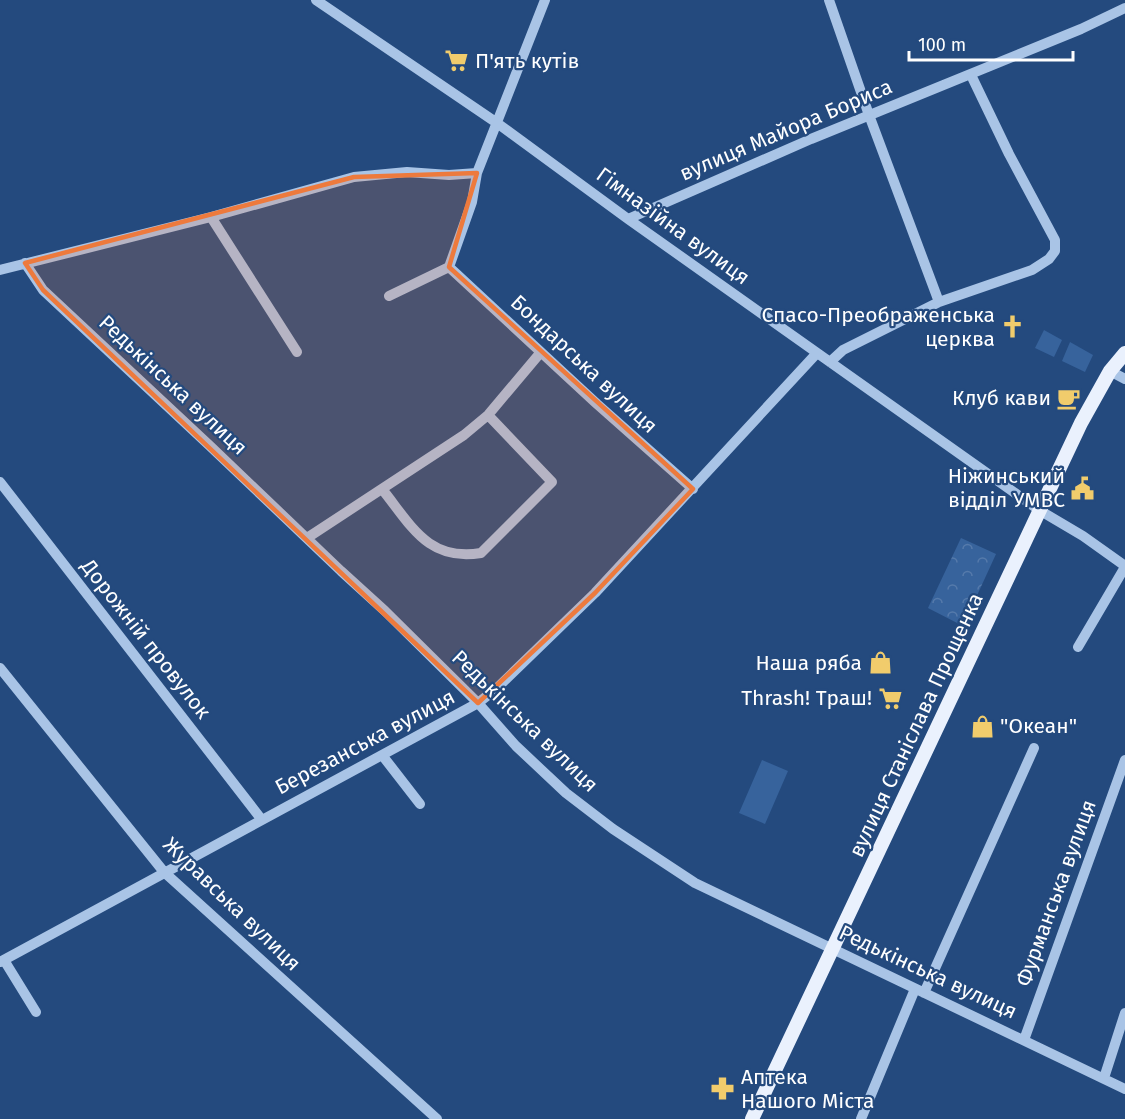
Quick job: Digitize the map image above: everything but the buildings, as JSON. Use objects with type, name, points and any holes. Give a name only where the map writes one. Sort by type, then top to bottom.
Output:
[{"type":"main road","name":"вулиця Станіслава Прощенка","points":[[752,1119],[1081,423],[1110,371],[1125,352]]},
{"type":"street","name":"Гімназійна вулиця","points":[[316,0],[497,123],[628,219],[1039,510],[1083,536],[1125,566]]},
{"type":"street","points":[[389,296],[449,267],[472,202],[477,173],[545,0]]},
{"type":"street","points":[[829,0],[869,116],[939,302]]},
{"type":"street","name":"вулиця Майора Бориса","points":[[628,219],[811,139],[1081,29],[1125,8]]},
{"type":"street","points":[[830,362],[843,350],[939,302],[1032,270],[1049,259],[1055,251],[1055,240],[1009,154],[971,75]]},
{"type":"street","points":[[3,266],[25,263],[211,217],[354,177],[407,172],[449,175],[477,173]]},
{"type":"street","points":[[211,217],[297,352]]},
{"type":"street","name":"Редькінська вулиця","points":[[25,263],[43,290],[385,611],[478,704],[516,746],[566,793],[613,829],[695,884],[1125,1089]]},
{"type":"street","name":"Бондарська вулиця","points":[[449,267],[693,489]]},
{"type":"street","points":[[307,538],[464,435],[488,415],[541,352]]},
{"type":"street","name":"Березанська вулиця","points":[[2,961],[478,704],[595,593],[818,354]]},
{"type":"street","points":[[1110,371],[1125,379]]},
{"type":"street","points":[[382,489],[424,540],[434,548],[449,554],[481,553],[552,482],[488,415]]},
{"type":"street","name":"Дорожній провулок","points":[[0,483],[262,819]]},
{"type":"street","points":[[1078,647],[1125,566]]},
{"type":"street","name":"Журавська вулиця","points":[[0,669],[164,872],[437,1119]]},
{"type":"street","points":[[861,1119],[1034,748]]},
{"type":"street","points":[[382,755],[420,804]]},
{"type":"street","name":"Фурманська вулиця","points":[[1024,1040],[1125,760]]},
{"type":"street","points":[[2,961],[36,1012]]},
{"type":"street","points":[[1104,1078],[1125,1013]]},
{"type":"highlighted area","points":[[477,173],[449,267],[693,489],[595,593],[478,703],[43,290],[25,263],[354,177]]},
{"type":"green space","points":[[1044,330],[1062,340],[1054,357],[1035,348]]},
{"type":"green space","points":[[1070,342],[1093,355],[1085,372],[1062,361]]},
{"type":"green space","points":[[961,538],[996,554],[963,626],[928,608]]},
{"type":"green space","points":[[762,760],[788,771],[765,824],[739,813]]},
{"type":"place","name":"П'ять кутів","points":[[457,61]]},
{"type":"place","name":"Спасо-Преображенська церква","points":[[1013,327]]},
{"type":"place","name":"Клуб кави","points":[[1069,398]]},
{"type":"place","name":"Ніжинський відділ УМВС","points":[[1083,488]]},
{"type":"place","name":"Наша ряба","points":[[880,663]]},
{"type":"place","name":"Thrash! Траш!","points":[[890,698]]},
{"type":"place","name":"\"Океан\"","points":[[982,726]]},
{"type":"place","name":"Аптека Нашого Міста","points":[[723,1089]]}]
